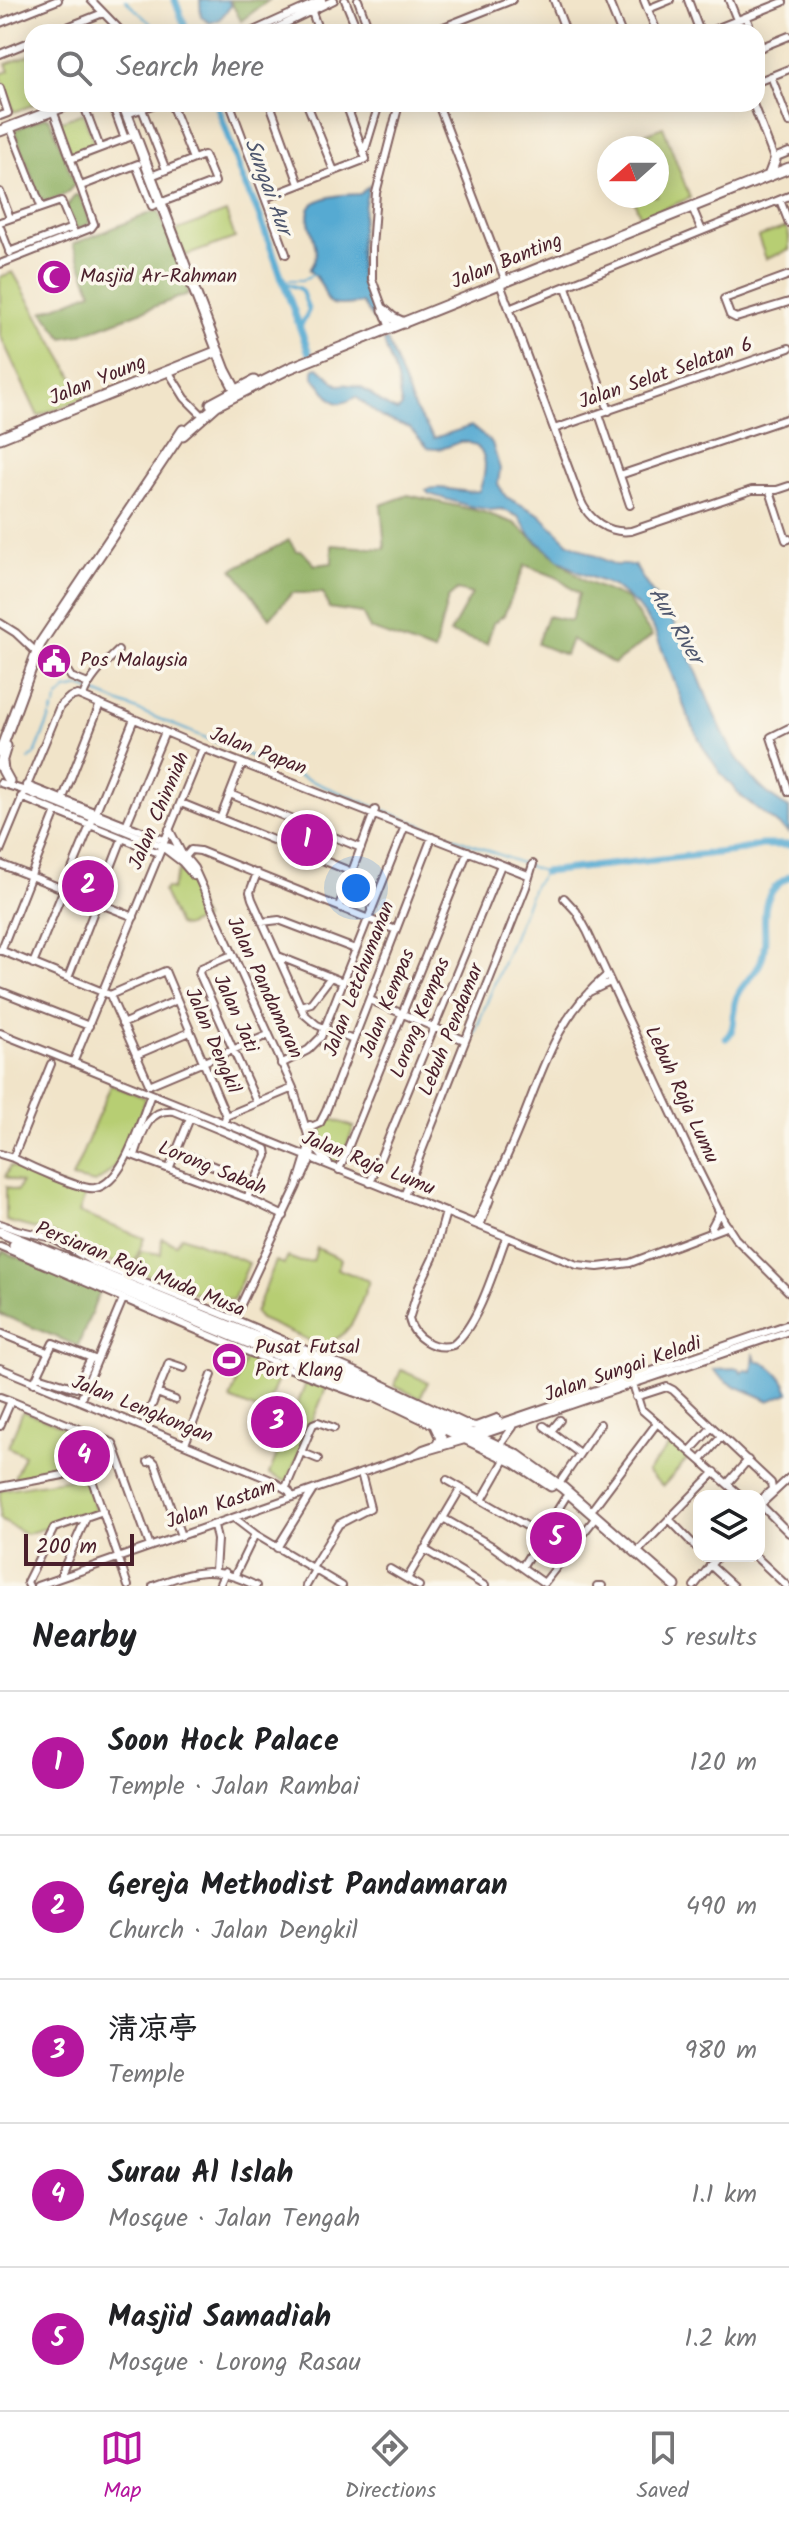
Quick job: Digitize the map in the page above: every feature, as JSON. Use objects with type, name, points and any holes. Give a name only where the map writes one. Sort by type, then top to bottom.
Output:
[{"type":"main road","points":[[5,129],[48,112]]},
{"type":"main road","points":[[125,112],[140,163],[151,176],[235,391]]},
{"type":"main road","points":[[769,176],[775,160],[786,168]]},
{"type":"main road","name":"Jalan Banting","points":[[216,402],[235,391],[786,168]]},
{"type":"main road","points":[[384,310],[404,323]]},
{"type":"main road","name":"Jalan Young","points":[[0,438],[168,374],[170,369],[219,353]]},
{"type":"main road","points":[[226,373],[237,383],[249,386]]},
{"type":"main road","points":[[14,786],[3,770],[1,760],[36,652],[183,435],[226,388],[226,373]]},
{"type":"main road","points":[[183,435],[183,431],[200,413],[216,402]]},
{"type":"main road","name":"Persiaran Raja Muda Musa","points":[[0,1232],[337,1370],[446,1421],[531,1472],[593,1521],[665,1586]]},
{"type":"main road","name":"Persiaran Raja Muda Musa","points":[[0,1239],[433,1423],[517,1455],[639,1550],[675,1586]]},
{"type":"main road","points":[[34,1253],[44,1264]]},
{"type":"main road","points":[[438,1411],[446,1421]]},
{"type":"main road","points":[[433,1423],[441,1438],[438,1444]]},
{"type":"street","points":[[0,23],[58,0]]},
{"type":"street","points":[[91,0],[114,24]]},
{"type":"street","points":[[269,24],[322,0]]},
{"type":"street","points":[[289,24],[334,0]]},
{"type":"street","points":[[345,0],[355,24]]},
{"type":"street","points":[[358,0],[367,24]]},
{"type":"street","points":[[451,24],[512,0]]},
{"type":"street","points":[[554,0],[563,24]]},
{"type":"street","points":[[608,0],[618,24]]},
{"type":"street","points":[[655,24],[648,3],[670,0]]},
{"type":"street","points":[[688,0],[696,24]]},
{"type":"street","points":[[729,0],[737,20]]},
{"type":"street","points":[[727,24],[767,4],[783,2]]},
{"type":"street","points":[[312,12],[316,24]]},
{"type":"street","points":[[79,24],[103,13]]},
{"type":"street","points":[[746,17],[749,24]]},
{"type":"street","points":[[765,45],[787,37],[789,48]]},
{"type":"street","points":[[0,54],[24,44]]},
{"type":"street","points":[[765,79],[789,69]]},
{"type":"street","points":[[771,76],[789,123]]},
{"type":"street","points":[[0,88],[8,108],[8,113],[0,116]]},
{"type":"street","points":[[0,264],[11,255],[73,231],[91,228],[94,220],[54,112]]},
{"type":"street","points":[[86,112],[100,148]]},
{"type":"street","points":[[71,159],[130,137],[120,112]]},
{"type":"street","points":[[127,114],[133,112]]},
{"type":"street","points":[[143,112],[166,170]]},
{"type":"street","points":[[174,112],[193,159]]},
{"type":"street","points":[[232,112],[286,254]]},
{"type":"street","points":[[273,112],[299,184]]},
{"type":"street","points":[[310,112],[334,171]]},
{"type":"street","points":[[349,112],[365,154]]},
{"type":"street","points":[[265,198],[366,159],[377,112]]},
{"type":"street","points":[[390,328],[371,271],[376,193],[397,112]]},
{"type":"street","points":[[441,112],[503,283],[509,309],[557,428],[587,515],[622,532],[752,490],[770,491],[789,486]]},
{"type":"street","points":[[756,112],[775,160],[789,152]]},
{"type":"street","points":[[5,129],[41,206]]},
{"type":"street","points":[[81,186],[140,163],[152,206],[215,180],[205,155],[151,176]]},
{"type":"street","points":[[0,192],[10,218]]},
{"type":"street","points":[[509,309],[789,196]]},
{"type":"street","points":[[780,200],[789,223]]},
{"type":"street","points":[[11,255],[0,224],[41,206],[61,201],[73,231]]},
{"type":"street","points":[[692,207],[702,231]]},
{"type":"street","points":[[789,275],[724,299],[730,315],[736,318],[789,302]]},
{"type":"street","points":[[566,287],[609,411]]},
{"type":"street","name":"Jalan Selat Selatan 6","points":[[557,428],[789,348]]},
{"type":"street","points":[[168,374],[200,413]]},
{"type":"street","points":[[599,414],[630,505]]},
{"type":"street","points":[[620,475],[789,418]]},
{"type":"street","points":[[770,491],[786,540],[789,539]]},
{"type":"street","points":[[0,623],[36,652]]},
{"type":"street","points":[[0,851],[14,786],[60,706],[70,697],[86,690],[118,651]]},
{"type":"street","name":"Jalan Papan","points":[[68,672],[100,704],[134,719],[432,837],[457,842],[468,851],[501,865],[530,870]]},
{"type":"street","points":[[63,798],[100,704]]},
{"type":"street","points":[[33,964],[134,719]]},
{"type":"street","points":[[789,728],[771,735],[789,792]]},
{"type":"street","points":[[127,823],[165,732]]},
{"type":"street","name":"Jalan Chinniah","points":[[73,1063],[106,993],[161,846],[203,748]]},
{"type":"street","points":[[220,819],[242,763]]},
{"type":"street","points":[[14,786],[63,798],[122,839],[161,846]]},
{"type":"street","points":[[14,786],[56,812],[127,823],[182,862],[196,878]]},
{"type":"street","points":[[14,786],[184,856],[193,849],[396,930]]},
{"type":"street","points":[[230,794],[361,848]]},
{"type":"street","points":[[181,803],[352,872]]},
{"type":"street","points":[[0,1154],[92,1189],[108,1181],[131,1156],[142,1126],[149,1090],[106,993],[0,951],[56,812]]},
{"type":"street","points":[[339,906],[374,812]]},
{"type":"street","points":[[281,1064],[318,1042],[405,826]]},
{"type":"street","name":"Jalan Pandamaran","points":[[169,829],[194,868],[310,1132],[308,1157],[297,1186],[237,1320]]},
{"type":"street","name":"Jalan Letchumanan","points":[[310,1132],[320,1123],[326,1111],[432,837]]},
{"type":"street","points":[[68,978],[122,839]]},
{"type":"street","name":"Jalan Kempas","points":[[337,1170],[468,851]]},
{"type":"street","points":[[0,864],[134,917]]},
{"type":"street","name":"Lorong Kempas","points":[[370,1183],[501,865]]},
{"type":"street","name":"Lebuh Pendamar","points":[[404,1196],[530,870]]},
{"type":"street","points":[[257,873],[250,892],[300,1006],[312,1022],[353,1040]]},
{"type":"street","name":"Lebuh Raja Lumu","points":[[564,898],[579,916],[726,1223],[735,1238],[789,1292]]},
{"type":"street","points":[[262,922],[279,920],[355,949]]},
{"type":"street","name":"Jalan Jati","points":[[232,955],[201,968],[199,973],[257,1103]]},
{"type":"street","points":[[278,956],[343,982]]},
{"type":"street","points":[[597,986],[603,967]]},
{"type":"street","name":"Jalan Dengkil","points":[[106,993],[165,971],[225,1120]]},
{"type":"street","points":[[300,1006],[311,1003],[330,978]]},
{"type":"street","points":[[478,1225],[558,1032],[580,1000],[608,979]]},
{"type":"street","points":[[597,986],[616,993]]},
{"type":"street","points":[[0,991],[89,1026]]},
{"type":"street","points":[[122,1024],[177,1000]]},
{"type":"street","points":[[370,1000],[464,1040]]},
{"type":"street","points":[[136,1055],[190,1032]]},
{"type":"street","name":"Jalan Raja Lumu","points":[[0,1033],[225,1120],[337,1170],[577,1265],[598,1267],[638,1261],[726,1223]]},
{"type":"street","points":[[149,1090],[203,1062],[268,1035]]},
{"type":"street","points":[[13,1158],[51,1064]]},
{"type":"street","points":[[225,1120],[293,1088]]},
{"type":"street","points":[[142,1126],[164,1110],[174,1111],[266,1149],[267,1156],[247,1198]]},
{"type":"street","points":[[169,1169],[190,1118]]},
{"type":"street","points":[[310,1132],[318,1152],[337,1170]]},
{"type":"street","points":[[287,1148],[300,1147],[310,1132]]},
{"type":"street","points":[[176,1151],[255,1183]]},
{"type":"street","name":"Lorong Sabah","points":[[131,1156],[247,1198],[284,1216]]},
{"type":"street","points":[[297,1186],[308,1157]]},
{"type":"street","points":[[304,1173],[315,1167],[337,1170]]},
{"type":"street","points":[[434,1207],[443,1224]]},
{"type":"street","points":[[720,1211],[712,1230],[735,1238]]},
{"type":"street","points":[[440,1235],[449,1213]]},
{"type":"street","points":[[449,1213],[409,1319],[412,1330],[421,1338],[445,1348],[457,1343],[487,1289],[506,1238]]},
{"type":"street","points":[[465,1219],[484,1213]]},
{"type":"street","points":[[484,1213],[492,1231]]},
{"type":"street","points":[[0,1224],[52,1238],[93,1262],[237,1320],[474,1426],[497,1418],[500,1424]]},
{"type":"street","points":[[0,1246],[325,1383],[396,1405]]},
{"type":"street","points":[[94,1359],[57,1343],[50,1345],[36,1379],[76,1388],[94,1359],[123,1299]]},
{"type":"street","points":[[220,1313],[242,1308],[251,1327]]},
{"type":"street","name":"Jalan Sungai Keladi","points":[[469,1436],[789,1324]]},
{"type":"street","name":"Jalan Sungai Keladi","points":[[469,1436],[516,1424],[789,1331]]},
{"type":"street","points":[[0,1333],[47,1352]]},
{"type":"street","points":[[80,1401],[94,1359]]},
{"type":"street","points":[[143,1427],[169,1363],[184,1368]]},
{"type":"street","name":"Jalan Lengkongan","points":[[0,1368],[36,1379],[80,1401],[287,1485],[300,1494]]},
{"type":"street","points":[[185,1444],[212,1375]]},
{"type":"street","points":[[633,1384],[641,1409],[735,1490]]},
{"type":"street","points":[[636,1397],[670,1388],[772,1486],[765,1497]]},
{"type":"street","points":[[157,1393],[175,1400]]},
{"type":"street","points":[[0,1397],[113,1443],[150,1546]]},
{"type":"street","points":[[0,1424],[11,1401]]},
{"type":"street","points":[[551,1431],[560,1420]]},
{"type":"street","points":[[287,1485],[315,1422],[334,1428]]},
{"type":"street","points":[[594,1507],[657,1423]]},
{"type":"street","points":[[502,1442],[516,1424]]},
{"type":"street","points":[[561,1481],[600,1424]]},
{"type":"street","points":[[544,1426],[579,1453]]},
{"type":"street","points":[[691,1450],[711,1428]]},
{"type":"street","name":"Jalan Kastam","points":[[416,1454],[423,1449],[469,1436]]},
{"type":"street","name":"Jalan Kastam","points":[[37,1586],[469,1436]]},
{"type":"street","points":[[701,1460],[721,1437]]},
{"type":"street","points":[[301,1452],[318,1459]]},
{"type":"street","points":[[482,1500],[506,1458]]},
{"type":"street","points":[[148,1462],[152,1460],[155,1463],[181,1536]]},
{"type":"street","points":[[728,1483],[748,1460]]},
{"type":"street","points":[[0,1487],[79,1472],[92,1480],[128,1586]]},
{"type":"street","points":[[702,1490],[715,1472]]},
{"type":"street","points":[[306,1586],[339,1524],[370,1508],[361,1473]]},
{"type":"street","name":"Jalan Lengkongan","points":[[271,1480],[289,1491],[292,1497]]},
{"type":"street","points":[[447,1480],[542,1535]]},
{"type":"street","points":[[765,1501],[788,1482]]},
{"type":"street","points":[[407,1579],[461,1488]]},
{"type":"street","points":[[277,1548],[313,1490]]},
{"type":"street","points":[[522,1567],[565,1498]]},
{"type":"street","points":[[639,1550],[669,1519],[693,1500]]},
{"type":"street","points":[[765,1510],[789,1533]]},
{"type":"street","points":[[29,1586],[27,1582],[54,1528],[103,1511]]},
{"type":"street","points":[[62,1577],[86,1518]]},
{"type":"street","points":[[234,1518],[277,1548],[342,1586]]},
{"type":"street","points":[[443,1518],[522,1567],[543,1584],[593,1521]]},
{"type":"street","points":[[669,1519],[693,1544]]},
{"type":"street","points":[[214,1525],[217,1540],[215,1571]]},
{"type":"street","points":[[235,1575],[255,1534]]},
{"type":"street","points":[[424,1549],[485,1586]]},
{"type":"street","points":[[694,1586],[713,1562]]},
{"type":"street","points":[[761,1562],[787,1586]]},
{"type":"street","points":[[710,1565],[733,1586]]},
{"type":"street","points":[[390,1569],[419,1586]]},
{"type":"street","points":[[153,1586],[190,1573],[215,1571],[235,1575],[256,1586]]},
{"type":"street","points":[[219,1586],[225,1572]]},
{"type":"green space","points":[[230,0],[269,0],[241,21]]},
{"type":"green space","points":[[24,57],[24,108],[14,112],[0,74],[9,71],[6,64]]},
{"type":"green space","points":[[83,113],[96,149],[73,158],[59,122]]},
{"type":"green space","points":[[45,117],[50,119],[75,184],[66,194],[46,202],[40,198],[14,130]]},
{"type":"green space","points":[[663,127],[666,136],[640,136]]},
{"type":"green space","points":[[669,143],[690,198],[669,207]]},
{"type":"green space","points":[[75,195],[79,195],[90,221],[77,229],[66,208]]},
{"type":"green space","points":[[637,208],[666,208],[641,218]]},
{"type":"green space","points":[[158,210],[187,281],[188,294],[79,335],[63,338],[43,312],[92,292],[73,244]]},
{"type":"green space","points":[[226,212],[235,238],[185,256],[175,231]]},
{"type":"green space","points":[[786,227],[789,250],[766,259],[758,237]]},
{"type":"green space","points":[[13,272],[85,398],[38,416],[0,335],[0,277]]},
{"type":"green space","points":[[408,495],[483,512],[514,523],[584,581],[627,599],[652,636],[614,664],[571,639],[565,655],[537,644],[547,616],[571,621],[579,594],[556,577],[525,565],[504,615],[493,623],[487,644],[450,633],[472,594],[457,590],[448,598],[434,652],[370,629],[362,613],[329,608],[323,593],[292,593],[270,618],[233,569],[289,540],[296,551],[302,551],[315,565],[332,563],[332,545],[385,549],[381,505]]},
{"type":"green space","points":[[179,870],[190,885],[203,919],[184,927],[178,925],[163,892],[166,888],[171,890]]},
{"type":"green space","points":[[111,1085],[146,1098],[132,1134],[121,1157],[105,1176],[95,1183],[72,1178]]},
{"type":"green space","points":[[326,1117],[354,1127],[341,1160],[335,1163],[325,1157],[319,1144],[324,1140],[321,1127]]},
{"type":"green space","points":[[10,1166],[85,1195],[79,1213],[144,1238],[131,1271],[54,1234],[6,1221],[6,1187],[17,1191],[21,1183],[5,1177]]},
{"type":"green space","points":[[182,1236],[249,1263],[233,1300],[194,1293],[134,1270],[141,1251],[161,1254],[162,1238],[176,1244]]},
{"type":"green space","points":[[317,1248],[341,1259],[338,1269],[369,1281],[349,1328],[322,1346],[260,1319],[255,1313],[276,1261],[284,1264],[288,1257],[301,1262],[313,1261]]},
{"type":"green space","points":[[3,1251],[100,1291],[78,1346],[0,1314],[0,1258]]},
{"type":"green space","points":[[247,1355],[282,1370],[264,1413],[230,1399]]},
{"type":"green space","points":[[401,1370],[428,1382],[420,1398],[394,1386]]},
{"type":"green space","points":[[308,1378],[327,1386],[287,1482],[269,1474]]},
{"type":"green space","points":[[23,1411],[74,1431],[70,1467],[14,1478],[24,1455],[8,1447]]},
{"type":"green space","points":[[673,1441],[690,1456],[663,1486],[647,1472]]},
{"type":"green space","points":[[83,1477],[96,1512],[26,1534],[0,1520],[0,1490]]},
{"type":"water","points":[[200,0],[228,0],[231,6],[219,20],[210,23],[201,17]]},
{"type":"water","points":[[370,185],[363,219],[360,271],[365,290],[381,320],[375,322],[362,303],[330,303],[309,270],[316,253],[308,217],[313,204],[335,196],[360,194]]},
{"type":"water","name":"Aur River","points":[[387,340],[414,408],[434,438],[471,426],[492,443],[500,469],[498,484],[506,497],[539,514],[569,543],[615,565],[635,565],[676,627],[732,751],[747,773],[766,792],[789,808],[789,833],[742,797],[703,747],[654,629],[636,605],[613,586],[578,572],[558,559],[531,536],[519,517],[502,509],[469,506],[429,494],[426,490],[432,488],[479,491],[485,465],[478,448],[463,442],[428,448],[410,428],[381,417],[356,397],[341,403],[332,400],[314,378],[314,368],[318,367],[338,385],[357,386],[397,411],[402,407],[396,375],[384,341]]},
{"type":"water","points":[[754,1355],[757,1361],[777,1372],[789,1393],[769,1401],[732,1384],[713,1369],[739,1368],[741,1373],[752,1371]]},
{"type":"waterway","points":[[125,0],[151,24]]},
{"type":"waterway","name":"Sungai Aur","points":[[175,0],[184,24]]},
{"type":"waterway","name":"Sungai Aur","points":[[220,112],[309,353]]},
{"type":"waterway","points":[[282,280],[303,280],[314,274]]},
{"type":"waterway","name":"Sungai Aur","points":[[283,282],[301,289],[309,310],[300,328]]},
{"type":"waterway","points":[[378,323],[379,327]]},
{"type":"waterway","points":[[58,698],[66,690],[81,687],[544,872],[534,885],[410,1194]]},
{"type":"waterway","points":[[55,706],[57,701]]},
{"type":"waterway","points":[[51,714],[53,709]]},
{"type":"waterway","points":[[29,759],[35,754],[50,717]]},
{"type":"waterway","points":[[544,872],[735,851],[761,845],[789,845]]},
{"type":"waterway","points":[[726,1038],[733,1027],[737,997],[761,961],[765,938],[764,916],[769,895],[789,877]]},
{"type":"place","name":"Masjid Ar-Rahman","points":[[54,277]]},
{"type":"place","name":"Pos Malaysia","points":[[54,661]]},
{"type":"place","name":"Soon Hock Palace","points":[[307,840]]},
{"type":"place","name":"Gereja Methodist Pandamaran","points":[[88,886]]},
{"type":"place","name":"Pusat Futsal Port Klang","points":[[229,1360]]},
{"type":"place","name":"清凉亭","points":[[277,1422]]},
{"type":"place","name":"Surau Al Islah","points":[[84,1456]]},
{"type":"place","name":"Masjid Samadiah","points":[[556,1538]]}]
